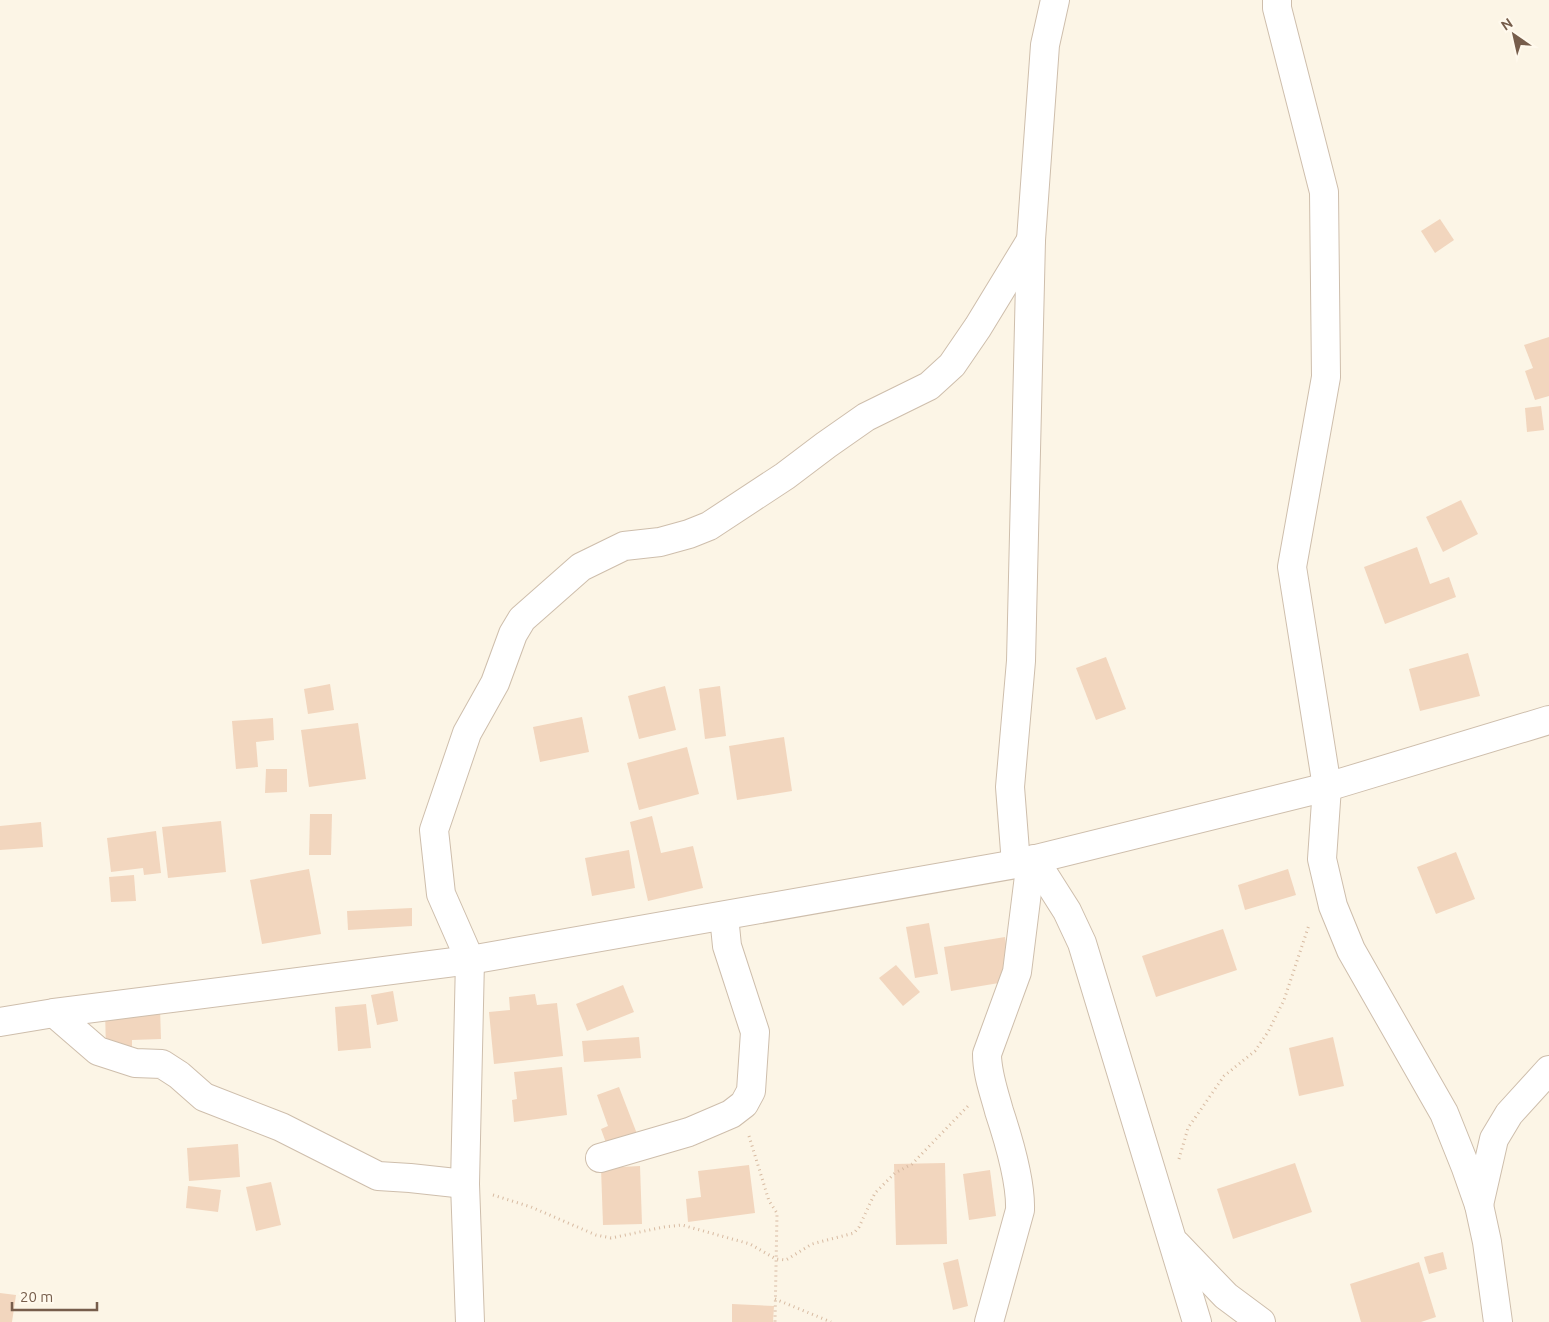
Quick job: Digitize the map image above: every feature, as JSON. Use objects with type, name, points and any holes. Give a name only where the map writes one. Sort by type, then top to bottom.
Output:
[{"type":"street","points":[[989,1322],[1020,1210],[1020,1194],[991,1083],[987,1066],[987,1054],[1017,972],[1027,861],[1010,787],[1021,661],[1031,240],[1045,45],[1055,0]]},
{"type":"street","points":[[1276,0],[1276,8],[1324,192],[1326,377],[1292,567],[1327,787],[1322,859],[1333,906],[1351,950],[1444,1112],[1466,1168],[1479,1205],[1487,1242],[1498,1322]]},
{"type":"street","points":[[470,1322],[465,1184],[470,960],[441,894],[434,830],[467,733],[495,683],[513,634],[522,619],[581,567],[624,546],[660,542],[709,526],[785,476],[866,417],[929,386],[952,365],[978,327],[1031,240]]},
{"type":"street","points":[[0,1022],[54,1013],[470,960],[1027,861],[1327,787],[1549,720]]},
{"type":"street","points":[[1027,861],[1067,911],[1082,943],[1197,1322]]},
{"type":"street","points":[[600,1158],[689,1132],[731,1114],[744,1104],[750,1091],[755,1032],[727,946],[724,916]]},
{"type":"street","points":[[54,1013],[98,1051],[135,1064],[162,1064],[179,1075],[204,1097],[281,1127],[378,1176],[465,1184]]},
{"type":"street","points":[[1479,1205],[1494,1139],[1509,1114],[1549,1070]]},
{"type":"street","points":[[1172,1239],[1226,1296],[1261,1322]]},
{"type":"path","points":[[1158,1194],[1178,1164],[1188,1128],[1224,1076],[1255,1050],[1268,1032],[1284,1000],[1311,921]]},
{"type":"path","points":[[465,1184],[532,1207],[596,1235],[611,1238],[682,1225],[750,1244],[776,1259],[786,1260],[812,1244],[854,1232],[859,1227],[875,1193],[895,1173],[912,1164],[991,1083]]},
{"type":"path","points":[[744,1104],[749,1141],[769,1201],[777,1213],[774,1322]]},
{"type":"path","points":[[775,1299],[831,1322]]},
{"type":"building","points":[[1440,219],[1454,240],[1435,253],[1421,231]]},
{"type":"building","points":[[1549,337],[1549,396],[1535,400],[1525,371],[1533,368],[1524,345]]},
{"type":"building","points":[[1541,406],[1544,430],[1527,432],[1525,408]]},
{"type":"building","points":[[1461,500],[1478,534],[1443,552],[1426,517]]},
{"type":"building","points":[[1417,547],[1430,584],[1449,577],[1456,597],[1385,624],[1364,567]]},
{"type":"building","points":[[1468,653],[1480,696],[1420,711],[1409,669]]},
{"type":"building","points":[[1106,657],[1126,709],[1096,720],[1076,668]]},
{"type":"building","points":[[330,684],[334,710],[308,714],[304,689]]},
{"type":"building","points":[[665,686],[676,730],[639,739],[628,696]]},
{"type":"building","points":[[720,686],[726,736],[705,739],[699,689]]},
{"type":"building","points":[[582,717],[589,752],[540,762],[533,727]]},
{"type":"building","points":[[273,718],[274,740],[256,742],[258,767],[236,769],[232,721]]},
{"type":"building","points":[[358,723],[366,779],[309,787],[301,730]]},
{"type":"building","points":[[784,737],[792,791],[737,800],[729,746]]},
{"type":"building","points":[[687,747],[699,794],[639,810],[627,763]]},
{"type":"building","points":[[266,769],[287,769],[287,792],[265,793]]},
{"type":"building","points":[[310,814],[332,814],[331,855],[309,855]]},
{"type":"building","points":[[652,816],[661,853],[693,846],[703,888],[648,901],[630,822]]},
{"type":"building","points":[[221,821],[226,872],[168,878],[162,827]]},
{"type":"building","points":[[41,822],[43,847],[0,850],[0,826]]},
{"type":"building","points":[[156,831],[161,873],[144,875],[143,868],[111,872],[107,838]]},
{"type":"building","points":[[629,850],[635,888],[592,896],[585,858]]},
{"type":"building","points":[[1456,852],[1475,899],[1436,914],[1417,867]]},
{"type":"building","points":[[309,869],[321,934],[262,944],[250,880]]},
{"type":"building","points":[[1288,869],[1296,895],[1245,910],[1238,885]]},
{"type":"building","points":[[134,875],[136,901],[111,902],[109,877]]},
{"type":"building","points":[[412,908],[412,926],[348,930],[347,911]]},
{"type":"building","points":[[929,923],[938,974],[915,978],[906,927]]},
{"type":"building","points":[[1223,929],[1237,970],[1156,997],[1142,956]]},
{"type":"building","points":[[1005,937],[1011,981],[951,991],[944,947]]},
{"type":"building","points":[[896,965],[920,992],[903,1006],[879,978]]},
{"type":"building","points":[[623,985],[634,1012],[587,1031],[576,1004]]},
{"type":"building","points":[[393,991],[398,1021],[377,1025],[371,995]]},
{"type":"building","points":[[535,994],[537,1005],[557,1003],[563,1056],[494,1064],[489,1012],[510,1010],[509,997]]},
{"type":"building","points":[[366,1004],[371,1048],[338,1051],[335,1007]]},
{"type":"building","points":[[160,1008],[161,1039],[132,1040],[132,1050],[106,1051],[105,1009]]},
{"type":"building","points":[[639,1037],[641,1058],[584,1062],[582,1041]]},
{"type":"building","points":[[1333,1037],[1344,1086],[1299,1096],[1289,1048]]},
{"type":"building","points":[[562,1067],[567,1115],[514,1122],[512,1100],[517,1099],[514,1072]]},
{"type":"building","points":[[619,1087],[639,1139],[609,1151],[601,1129],[608,1126],[597,1095]]},
{"type":"building","points":[[238,1144],[240,1177],[189,1181],[187,1148]]},
{"type":"building","points":[[945,1163],[947,1244],[896,1245],[894,1164]]},
{"type":"building","points":[[1295,1163],[1312,1212],[1233,1239],[1217,1189]]},
{"type":"building","points":[[749,1165],[755,1213],[688,1222],[686,1199],[701,1197],[698,1171]]},
{"type":"building","points":[[640,1166],[642,1224],[603,1225],[601,1168]]},
{"type":"building","points":[[990,1170],[996,1216],[969,1220],[963,1174]]},
{"type":"building","points":[[271,1182],[281,1225],[256,1231],[246,1187]]},
{"type":"building","points":[[188,1186],[221,1190],[218,1212],[186,1208]]},
{"type":"building","points":[[1443,1252],[1447,1269],[1429,1274],[1424,1257]]},
{"type":"building","points":[[958,1259],[968,1306],[953,1310],[943,1263]]},
{"type":"building","points":[[1419,1262],[1436,1317],[1421,1322],[1361,1322],[1350,1284]]},
{"type":"building","points":[[0,1293],[16,1295],[12,1322],[0,1322]]},
{"type":"building","points":[[732,1304],[774,1306],[773,1322],[732,1322]]}]
